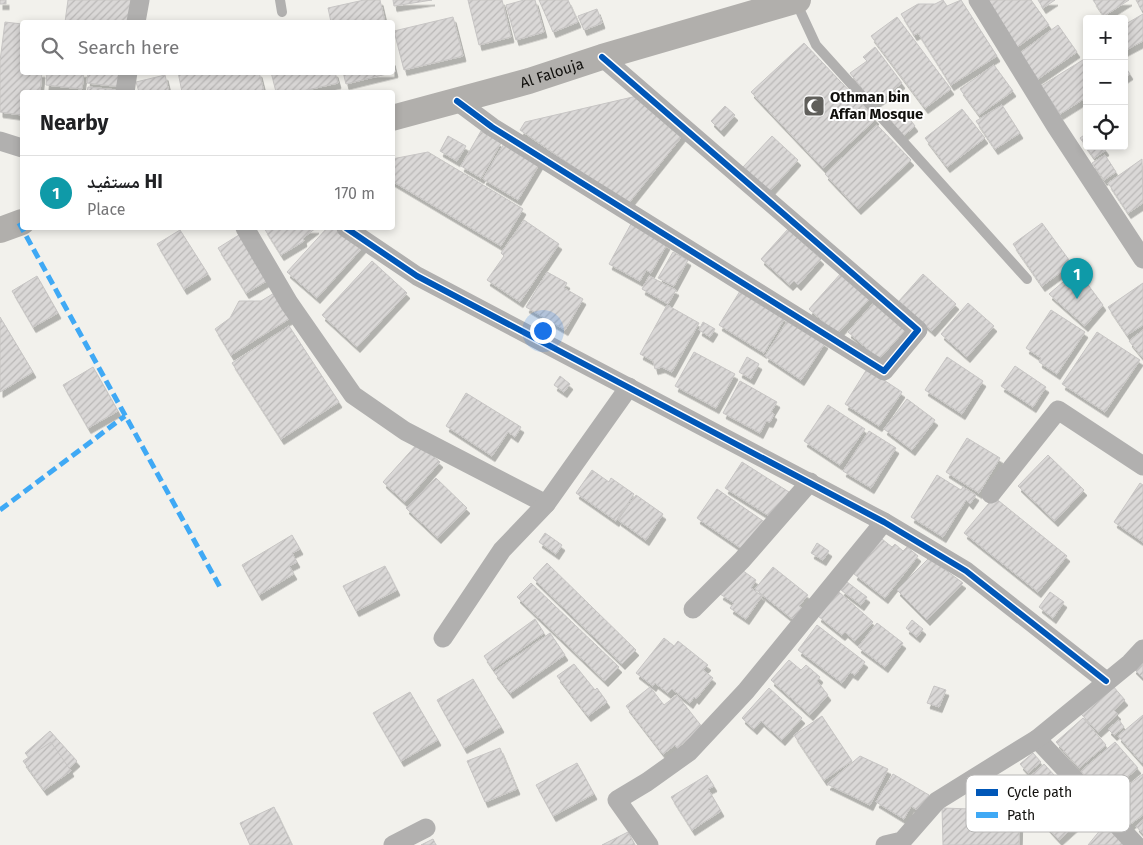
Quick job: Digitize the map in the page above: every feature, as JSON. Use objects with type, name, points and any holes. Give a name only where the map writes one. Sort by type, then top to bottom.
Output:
[{"type":"main road","name":"Al Falouja","points":[[395,117],[457,101],[797,1]]},
{"type":"main road","points":[[0,230],[20,223]]},
{"type":"street","points":[[136,20],[140,0]]},
{"type":"street","points":[[978,0],[1055,125],[1143,259]]},
{"type":"street","points":[[457,101],[500,132],[884,371],[918,330],[602,57]]},
{"type":"street","points":[[125,90],[128,75]]},
{"type":"street","points":[[0,140],[20,147]]},
{"type":"street","points":[[246,230],[289,303],[353,395],[405,431],[546,504]]},
{"type":"street","points":[[349,230],[417,276],[884,522],[966,571],[1106,681]]},
{"type":"street","points":[[443,638],[502,550],[546,504],[629,387]]},
{"type":"street","points":[[991,494],[1058,410],[1143,466]]},
{"type":"street","points":[[692,609],[742,560],[810,482]]},
{"type":"street","points":[[649,845],[617,800],[647,782],[688,752],[746,691],[884,522]]},
{"type":"street","points":[[979,775],[1037,739],[1130,663],[1143,649]]},
{"type":"street","points":[[1037,739],[1071,775]]},
{"type":"street","points":[[898,844],[937,801],[966,783]]},
{"type":"street","points":[[393,845],[426,828]]},
{"type":"street","points":[[1124,832],[1136,845]]},
{"type":"lane","points":[[280,0],[282,12]]},
{"type":"lane","points":[[797,1],[816,45],[1027,279]]},
{"type":"building","points":[[0,0],[6,0],[6,4],[0,4]]},
{"type":"building","points":[[68,0],[131,0],[128,20],[65,20]]},
{"type":"building","points":[[364,0],[380,0],[385,20],[331,20],[328,8]]},
{"type":"building","points":[[393,0],[432,0],[394,6]]},
{"type":"building","points":[[468,0],[502,0],[511,37],[479,45]]},
{"type":"building","points":[[524,0],[535,0],[544,32],[516,40],[506,5]]},
{"type":"building","points":[[539,0],[568,0],[578,22],[553,32]]},
{"type":"building","points":[[943,0],[947,6],[961,0],[997,56],[951,85],[918,33],[914,35],[901,14],[918,4],[935,4]]},
{"type":"building","points":[[984,0],[1031,0],[1049,25],[1017,47]]},
{"type":"building","points":[[1038,0],[1055,0],[1043,8]]},
{"type":"building","points":[[1093,0],[1129,0],[1106,15],[1103,15]]},
{"type":"building","points":[[1136,0],[1143,0],[1142,11]]},
{"type":"building","points":[[597,9],[602,23],[584,30],[578,16]]},
{"type":"building","points":[[1143,14],[1143,41],[1128,49],[1128,23]]},
{"type":"building","points":[[453,17],[463,56],[404,70],[395,31]]},
{"type":"building","points":[[897,17],[951,89],[925,108],[871,36]]},
{"type":"building","points":[[5,22],[20,24],[20,75],[42,75],[40,90],[20,90],[20,115],[0,112],[0,61]]},
{"type":"building","points":[[1058,25],[1077,52],[1038,79],[1020,53]]},
{"type":"building","name":"Othman bin Affan Mosque","points":[[804,43],[876,119],[823,168],[751,92]]},
{"type":"building","points":[[875,47],[902,83],[874,104],[850,73],[867,61],[863,57]]},
{"type":"building","points":[[1083,60],[1083,100],[1060,114],[1041,86]]},
{"type":"building","points":[[994,65],[1013,91],[979,115],[960,89]]},
{"type":"building","points":[[47,75],[84,75],[82,89],[46,85]]},
{"type":"building","points":[[88,75],[124,75],[122,87],[87,83]]},
{"type":"building","points":[[165,75],[169,90],[138,90],[136,82]]},
{"type":"building","points":[[179,75],[260,75],[264,90],[182,90]]},
{"type":"building","points":[[272,75],[336,75],[338,83],[307,90],[276,90]]},
{"type":"building","points":[[344,75],[383,75],[346,84]]},
{"type":"building","points":[[88,87],[117,90],[87,90]]},
{"type":"building","points":[[637,96],[683,135],[628,204],[520,130],[525,122]]},
{"type":"building","points":[[1002,105],[1020,133],[995,149],[976,121]]},
{"type":"building","points":[[725,106],[735,115],[721,131],[711,121]]},
{"type":"building","points":[[902,109],[915,126],[902,137],[888,120]]},
{"type":"building","points":[[962,109],[985,138],[947,167],[925,138]]},
{"type":"building","points":[[877,125],[911,160],[858,209],[825,174]]},
{"type":"building","points":[[481,131],[501,143],[481,178],[461,166]]},
{"type":"building","points":[[448,136],[466,146],[457,161],[440,151]]},
{"type":"building","points":[[772,136],[798,160],[770,191],[743,167]]},
{"type":"building","points":[[505,142],[540,163],[518,200],[483,179]]},
{"type":"building","points":[[1088,150],[1106,150],[1094,158]]},
{"type":"building","points":[[428,152],[523,209],[501,246],[395,183],[395,158]]},
{"type":"building","points":[[1105,155],[1116,172],[1104,180],[1092,163]]},
{"type":"building","points":[[1142,159],[1143,203],[1128,213],[1108,183]]},
{"type":"building","points":[[524,220],[559,244],[520,302],[487,280],[504,256],[501,253]]},
{"type":"building","points":[[1042,223],[1072,264],[1042,286],[1013,244]]},
{"type":"building","points":[[631,224],[667,244],[651,273],[646,270],[640,281],[609,264]]},
{"type":"building","points":[[788,229],[821,259],[798,285],[794,281],[790,285],[761,259]]},
{"type":"building","points":[[180,230],[208,274],[184,289],[157,244]]},
{"type":"building","points":[[265,230],[313,230],[303,238],[304,241],[281,255]]},
{"type":"building","points":[[325,230],[343,230],[363,247],[317,298],[287,272]]},
{"type":"building","points":[[242,233],[270,279],[246,293],[218,248]]},
{"type":"building","points":[[673,252],[688,260],[674,286],[658,278]]},
{"type":"building","points":[[372,261],[407,293],[357,347],[322,315]]},
{"type":"building","points":[[1077,270],[1103,305],[1085,326],[1049,294]]},
{"type":"building","points":[[547,272],[567,283],[564,288],[583,299],[565,330],[526,307]]},
{"type":"building","points":[[842,272],[871,297],[837,334],[809,309]]},
{"type":"building","points":[[923,274],[956,304],[932,331],[899,301]]},
{"type":"building","points":[[37,276],[58,313],[33,327],[12,291]]},
{"type":"building","points":[[649,276],[676,290],[668,304],[642,289]]},
{"type":"building","points":[[1143,283],[1143,325],[1127,335],[1108,307]]},
{"type":"building","points":[[740,291],[785,318],[764,353],[719,325]]},
{"type":"building","points":[[276,292],[292,317],[231,355],[215,329],[230,318],[239,301],[261,301]]},
{"type":"building","points":[[877,299],[908,327],[879,359],[848,332]]},
{"type":"building","points":[[968,303],[994,326],[967,357],[941,334]]},
{"type":"building","points":[[667,305],[699,323],[672,372],[662,367],[655,369],[653,361],[640,354]]},
{"type":"building","points":[[1051,310],[1085,332],[1057,374],[1039,362],[1041,358],[1026,348]]},
{"type":"building","points":[[0,317],[33,372],[0,392]]},
{"type":"building","points":[[788,320],[825,343],[801,380],[765,356]]},
{"type":"building","points":[[703,322],[715,329],[710,337],[699,330]]},
{"type":"building","points":[[289,326],[339,402],[281,439],[232,363]]},
{"type":"building","points":[[1143,330],[1143,358],[1129,341]]},
{"type":"building","points":[[1097,332],[1140,360],[1105,412],[1062,384]]},
{"type":"building","points":[[694,352],[735,374],[716,408],[675,386]]},
{"type":"building","points":[[747,357],[759,364],[751,379],[739,372]]},
{"type":"building","points":[[947,357],[983,381],[962,414],[925,390]]},
{"type":"building","points":[[1015,366],[1046,387],[1033,407],[1001,386]]},
{"type":"building","points":[[93,367],[118,411],[88,428],[63,385]]},
{"type":"building","points":[[867,369],[902,392],[879,426],[845,404]]},
{"type":"building","points":[[560,376],[570,384],[564,392],[554,385]]},
{"type":"building","points":[[740,381],[777,402],[771,412],[774,414],[770,422],[766,421],[760,433],[723,413]]},
{"type":"building","points":[[466,393],[521,427],[515,437],[508,432],[492,456],[446,426]]},
{"type":"building","points":[[907,399],[935,420],[912,450],[884,429]]},
{"type":"building","points":[[828,405],[865,429],[840,465],[804,441]]},
{"type":"building","points":[[869,431],[896,448],[871,488],[843,471]]},
{"type":"building","points":[[967,438],[1000,458],[979,493],[946,472]]},
{"type":"building","points":[[418,443],[440,462],[405,502],[383,482]]},
{"type":"building","points":[[1048,455],[1084,490],[1055,521],[1018,486]]},
{"type":"building","points":[[742,462],[789,492],[772,518],[725,488]]},
{"type":"building","points":[[592,470],[609,482],[611,478],[634,494],[616,521],[576,493]]},
{"type":"building","points":[[937,475],[961,490],[963,487],[976,495],[970,504],[966,500],[943,537],[911,517]]},
{"type":"building","points":[[436,478],[467,508],[438,538],[406,508]]},
{"type":"building","points":[[1140,483],[1143,485],[1143,542],[1114,522]]},
{"type":"building","points":[[717,489],[766,523],[742,549],[697,518]]},
{"type":"building","points":[[636,495],[663,514],[646,540],[618,520]]},
{"type":"building","points":[[994,497],[1067,556],[1038,592],[964,533]]},
{"type":"building","points":[[545,533],[562,545],[556,554],[539,542]]},
{"type":"building","points":[[292,535],[300,549],[292,553],[297,562],[289,566],[294,574],[259,595],[242,565]]},
{"type":"building","points":[[882,539],[892,547],[895,544],[903,551],[907,547],[918,556],[885,598],[854,574]]},
{"type":"building","points":[[817,543],[829,551],[823,560],[811,553]]},
{"type":"building","points":[[929,558],[963,583],[927,620],[897,590]]},
{"type":"building","points":[[547,563],[636,650],[622,664],[533,578]]},
{"type":"building","points":[[385,566],[397,590],[356,611],[343,586]]},
{"type":"building","points":[[773,567],[808,595],[799,606],[805,611],[796,622],[755,589]]},
{"type":"building","points":[[739,568],[756,580],[751,588],[762,596],[746,619],[730,608],[734,603],[720,594]]},
{"type":"building","points":[[847,582],[867,597],[861,605],[841,590]]},
{"type":"building","points":[[531,583],[619,667],[605,681],[517,597]]},
{"type":"building","points":[[839,592],[873,622],[855,641],[845,632],[842,635],[818,616]]},
{"type":"building","points":[[1050,592],[1064,602],[1053,618],[1039,607]]},
{"type":"building","points":[[535,619],[544,633],[493,669],[484,656]]},
{"type":"building","points":[[912,620],[923,629],[917,637],[906,628]]},
{"type":"building","points":[[877,623],[903,643],[885,667],[858,647]]},
{"type":"building","points":[[817,625],[865,662],[855,675],[850,672],[842,683],[798,650]]},
{"type":"building","points":[[550,633],[565,655],[510,693],[494,672]]},
{"type":"building","points":[[664,638],[674,646],[678,641],[708,665],[703,670],[713,678],[696,699],[694,697],[690,703],[672,689],[668,693],[655,683],[653,686],[636,673]]},
{"type":"building","points":[[1143,658],[1143,678],[1133,668]]},
{"type":"building","points":[[789,660],[801,670],[806,665],[820,677],[817,681],[828,695],[810,715],[771,680]]},
{"type":"building","points":[[574,664],[595,690],[597,688],[607,702],[588,716],[557,676]]},
{"type":"building","points":[[473,679],[501,727],[464,748],[437,700]]},
{"type":"building","points":[[1112,685],[1125,700],[1114,710],[1118,714],[1098,732],[1081,714]]},
{"type":"building","points":[[934,686],[946,690],[939,707],[927,703]]},
{"type":"building","points":[[650,687],[664,705],[677,695],[703,728],[677,748],[675,745],[663,754],[626,706]]},
{"type":"building","points":[[769,688],[802,718],[782,740],[761,721],[754,729],[742,718]]},
{"type":"building","points":[[410,692],[438,740],[401,761],[373,713]]},
{"type":"building","points":[[1143,715],[1143,762],[1142,763],[1118,736]]},
{"type":"building","points":[[822,716],[852,761],[824,780],[794,735]]},
{"type":"building","points":[[1083,718],[1106,745],[1079,768],[1056,742]]},
{"type":"building","points":[[1119,720],[1124,727],[1114,735],[1108,729]]},
{"type":"building","points":[[50,731],[77,761],[51,784],[25,753]]},
{"type":"building","points":[[51,742],[71,771],[44,790],[23,761]]},
{"type":"building","points":[[1115,742],[1138,768],[1130,775],[1084,775],[1081,771]]},
{"type":"building","points":[[500,748],[517,789],[485,802],[467,761]]},
{"type":"building","points":[[1033,753],[1041,762],[1028,773],[1020,764]]},
{"type":"building","points":[[860,756],[888,769],[870,805],[827,784]]},
{"type":"building","points":[[577,763],[594,794],[553,816],[536,785]]},
{"type":"building","points":[[1044,764],[1054,775],[1032,775]]},
{"type":"building","points":[[893,774],[929,795],[919,811],[911,806],[904,819],[876,802]]},
{"type":"building","points":[[1143,774],[1143,815],[1130,825],[1130,784]]},
{"type":"building","points":[[707,775],[714,786],[708,789],[721,811],[692,830],[671,797]]},
{"type":"building","points":[[274,807],[292,845],[250,845],[240,823]]},
{"type":"building","points":[[942,808],[966,809],[966,832],[1019,832],[1019,845],[943,845]]},
{"type":"building","points":[[1143,820],[1143,834],[1136,826]]},
{"type":"building","points":[[628,832],[635,845],[602,845]]},
{"type":"building","points":[[1052,832],[1068,832],[1059,840]]},
{"type":"building","points":[[1099,832],[1114,832],[1125,845],[1088,845]]},
{"type":"building","points":[[433,839],[436,845],[421,845]]},
{"type":"marked path","points":[[23,230],[221,589]]},
{"type":"marked path","points":[[0,510],[125,416]]},
{"type":"cycle path","points":[[457,101],[492,127],[884,371],[918,330],[602,57]]},
{"type":"cycle path","points":[[349,230],[417,276],[884,522],[966,571],[1106,681]]},
{"type":"place","name":"Othman bin Affan Mosque","points":[[814,106]]},
{"type":"place","name":"مستفيد HI","points":[[1077,299]]}]
